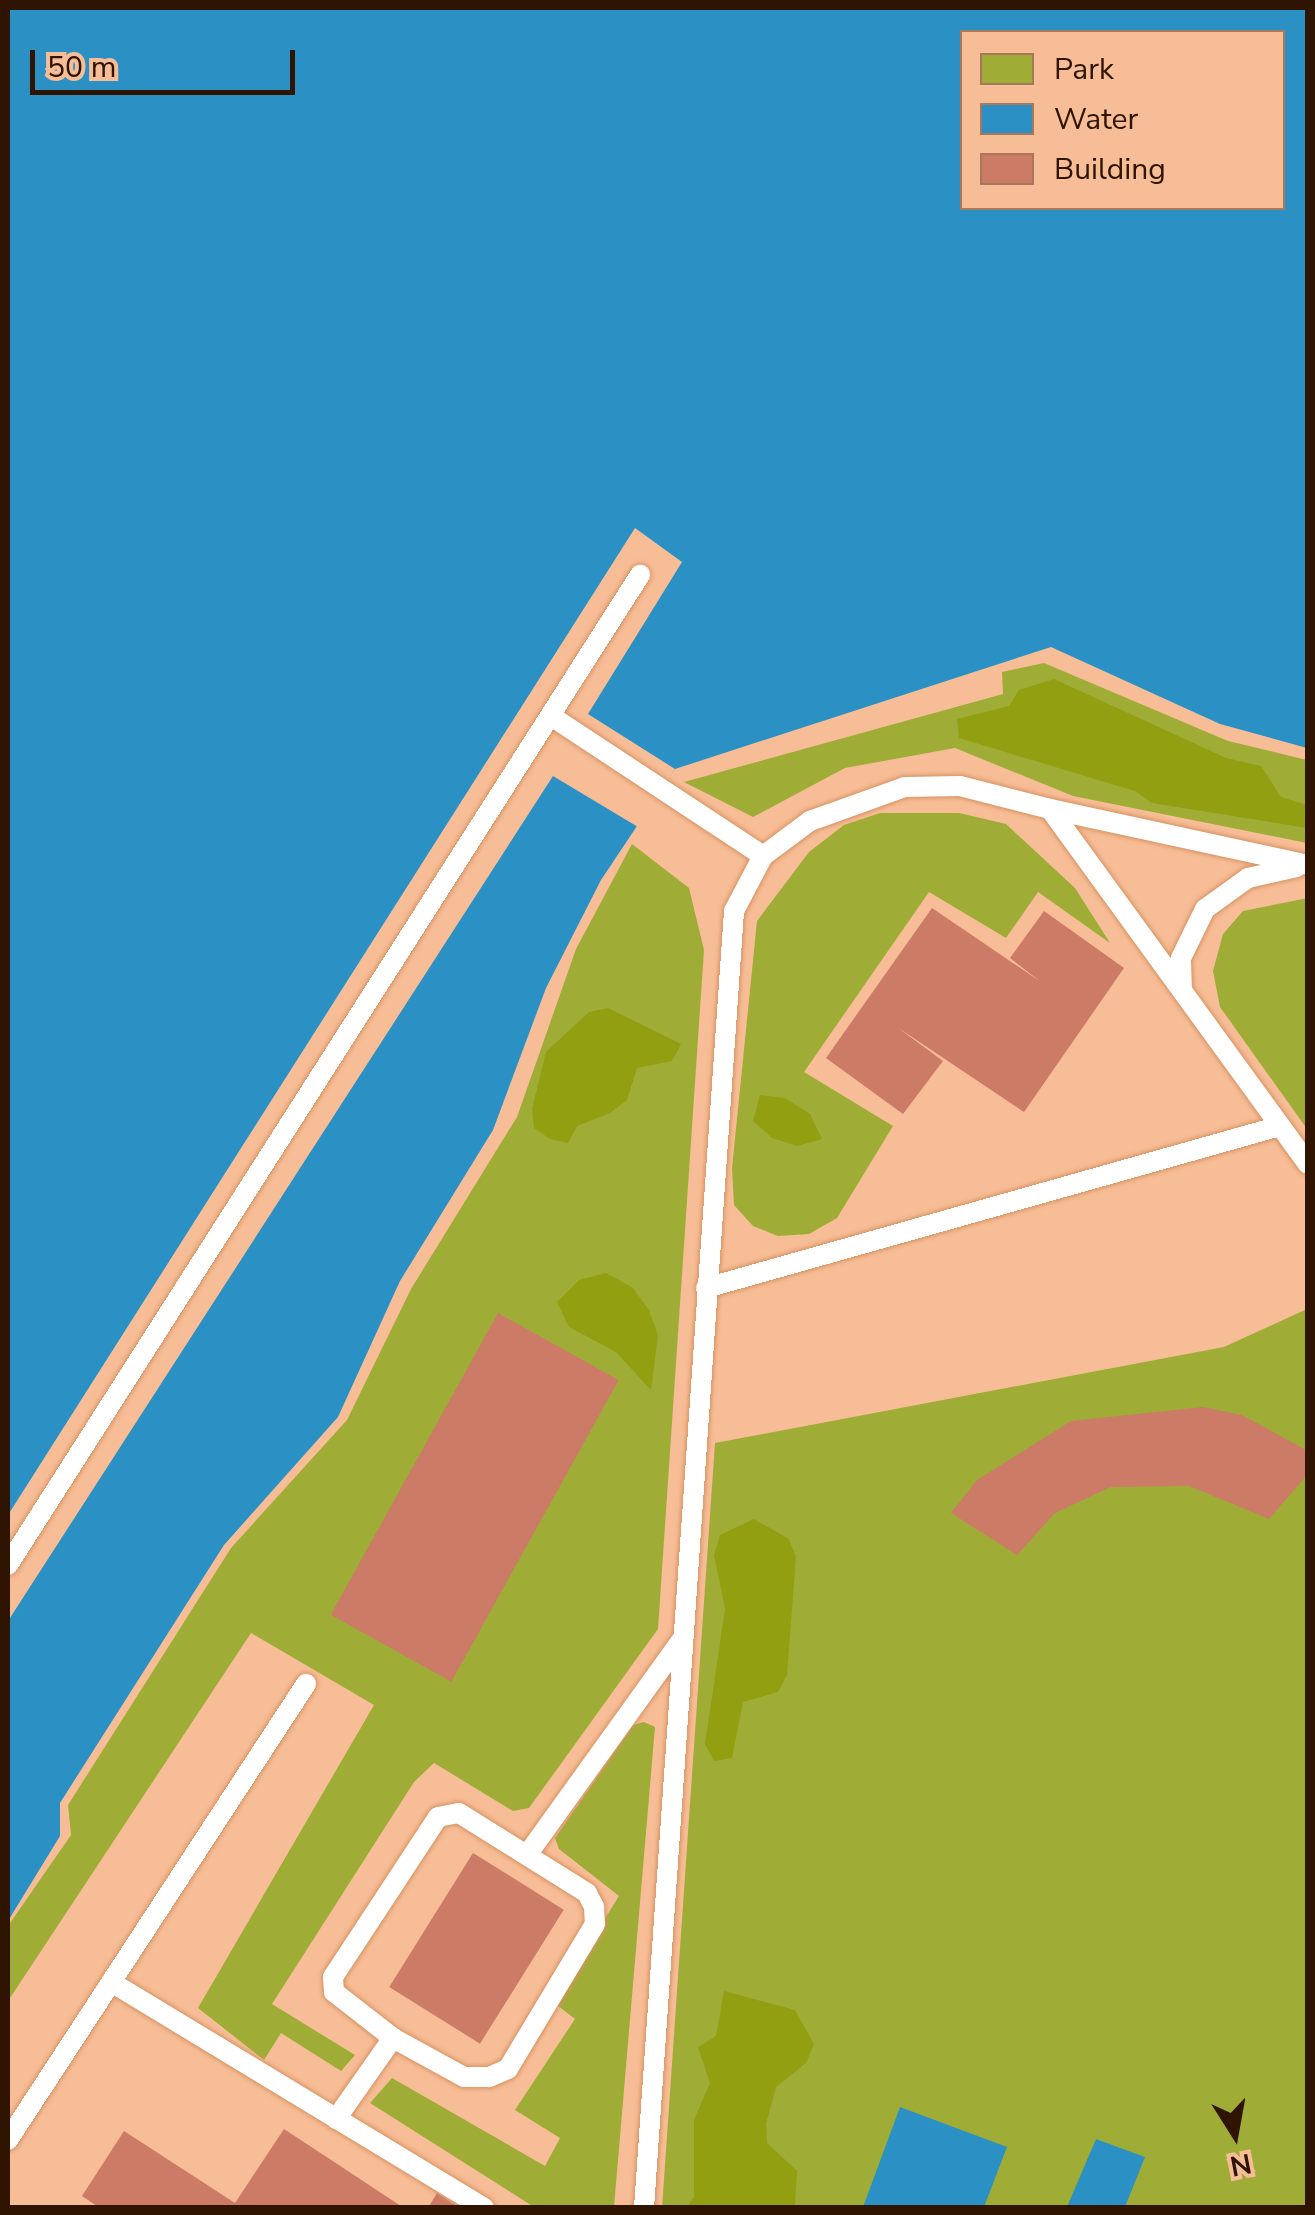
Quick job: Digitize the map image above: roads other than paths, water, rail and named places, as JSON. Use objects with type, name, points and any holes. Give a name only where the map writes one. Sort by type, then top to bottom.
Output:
[{"type":"lane","points":[[8,1565],[554,718],[640,575]]},
{"type":"lane","points":[[554,718],[763,856]]},
{"type":"lane","points":[[644,2208],[734,912],[763,856],[810,820],[905,787],[960,786],[1308,866]]},
{"type":"lane","points":[[1050,809],[1308,1164]]},
{"type":"lane","points":[[1182,992],[1181,958],[1205,909],[1248,878],[1308,866]]},
{"type":"lane","points":[[706,1288],[1280,1126]]},
{"type":"lane","points":[[527,1854],[683,1638]]},
{"type":"lane","points":[[8,2140],[306,1684]]},
{"type":"lane","points":[[458,1813],[527,1854],[587,1893],[594,1924],[508,2069],[464,2077],[392,2038],[343,2005],[332,1977],[438,1817],[458,1813]]},
{"type":"lane","points":[[110,1982],[484,2208]]},
{"type":"lane","points":[[336,2119],[392,2038]]},
{"type":"water","points":[[8,8],[1307,8],[1307,748],[1220,724],[1051,647],[675,769],[601,880],[546,988],[493,1130],[400,1281],[338,1417],[224,1545],[60,1803],[60,1836],[8,1921]]},
{"type":"water","points":[[900,2107],[1007,2147],[984,2207],[863,2207]]},
{"type":"water","points":[[1096,2139],[1145,2157],[1125,2207],[1067,2207]]}]
